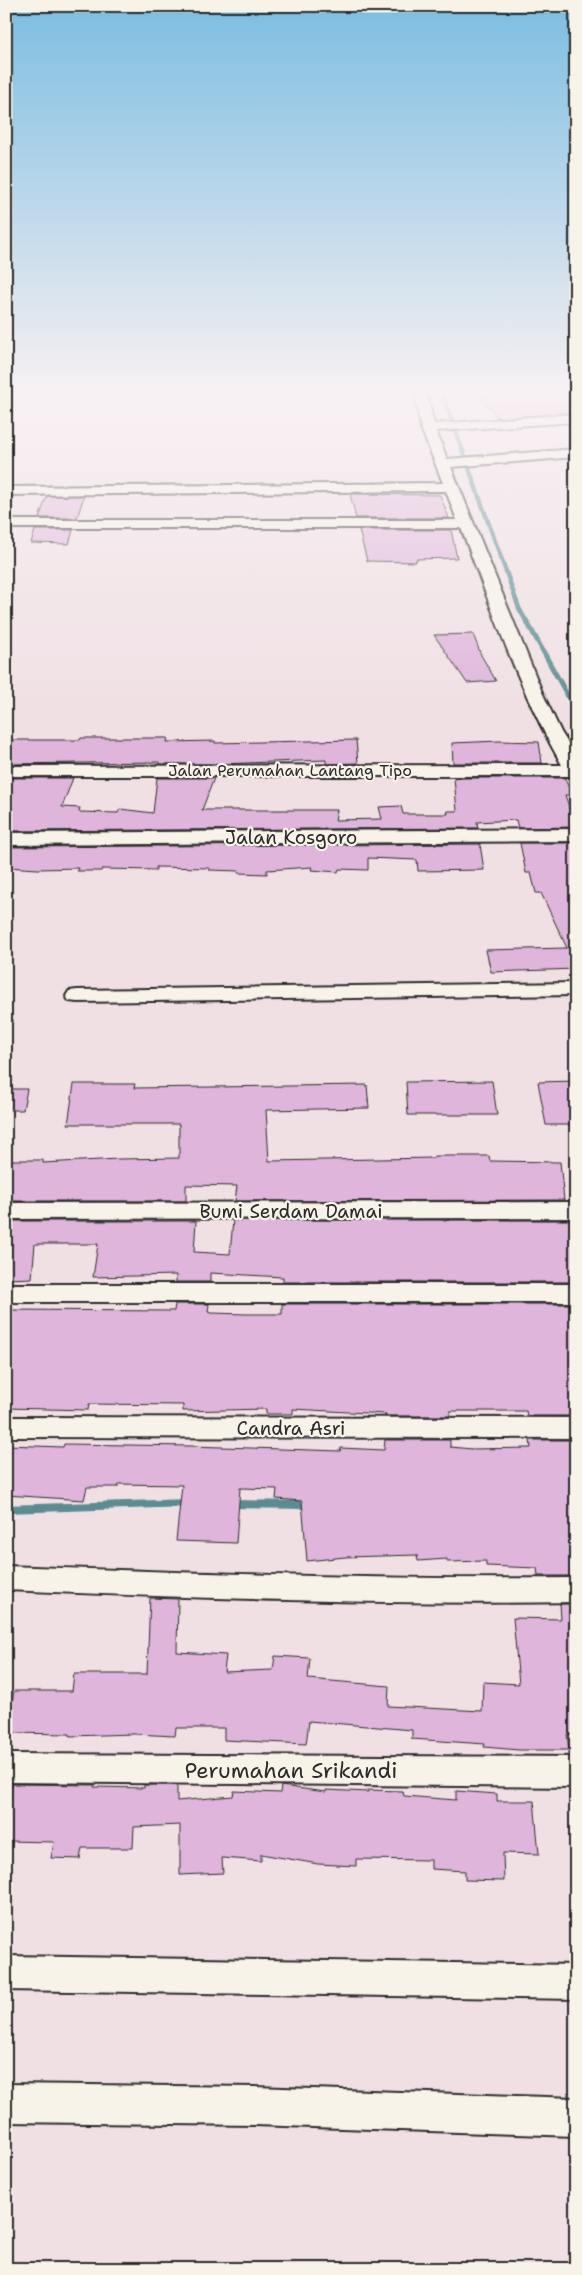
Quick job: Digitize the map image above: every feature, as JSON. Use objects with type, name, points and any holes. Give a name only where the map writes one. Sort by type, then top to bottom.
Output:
[{"type":"street","points":[[456,502],[533,692],[552,732],[575,771]]},
{"type":"street","points":[[6,524],[465,524]]},
{"type":"street","name":"Jalan Perumahan Lantang Tipo","points":[[6,771],[575,771]]},
{"type":"street","name":"Jalan Kosgoro","points":[[6,839],[576,835]]},
{"type":"street","points":[[77,996],[576,989]]},
{"type":"street","name":"Bumi Serdam Damai","points":[[6,1211],[576,1210]]},
{"type":"street","points":[[6,1293],[576,1293]]},
{"type":"street","name":"Candra Asri","points":[[6,1428],[576,1428]]},
{"type":"street","points":[[6,1578],[171,1584],[490,1591],[576,1590]]},
{"type":"street","name":"Perumahan Srikandi","points":[[6,1768],[576,1772]]},
{"type":"street","points":[[6,1973],[576,1982]]},
{"type":"street","points":[[6,2103],[255,2106],[576,2117]]},
{"type":"building","points":[[45,502],[82,502],[77,518],[39,518]]},
{"type":"building","points":[[352,502],[443,502],[449,518],[356,518]]},
{"type":"building","points":[[35,530],[73,530],[69,544],[31,543]]},
{"type":"building","points":[[359,530],[451,530],[457,558],[416,559],[416,562],[367,561]]},
{"type":"building","points":[[473,634],[481,655],[496,681],[467,683],[434,635]]},
{"type":"building","points":[[81,738],[168,738],[167,742],[215,741],[215,743],[356,740],[358,763],[326,764],[326,760],[219,764],[159,764],[159,762],[6,764],[6,740],[80,740]]},
{"type":"building","points":[[539,742],[542,763],[453,763],[452,743]]},
{"type":"building","points":[[6,778],[73,778],[62,807],[80,808],[79,812],[118,813],[120,809],[153,813],[157,778],[214,778],[202,810],[337,810],[335,820],[382,819],[379,807],[401,806],[403,814],[448,814],[447,811],[457,811],[454,778],[565,778],[571,795],[565,795],[576,827],[518,828],[516,820],[477,822],[478,828],[6,831]]},
{"type":"building","points":[[520,843],[576,843],[576,969],[491,972],[486,950],[567,948],[541,893],[536,893],[531,873],[526,873]]},
{"type":"building","points":[[480,844],[484,870],[418,871],[417,860],[368,858],[368,870],[339,869],[338,872],[311,870],[312,867],[267,870],[267,874],[209,870],[210,868],[156,867],[156,870],[102,869],[101,871],[77,871],[78,868],[38,869],[6,867],[6,847]]},
{"type":"building","points":[[492,1081],[497,1115],[408,1115],[406,1082]]},
{"type":"building","points":[[576,1081],[576,1125],[546,1125],[538,1082]]},
{"type":"building","points":[[74,1084],[135,1084],[134,1088],[367,1085],[369,1108],[266,1110],[269,1161],[489,1156],[490,1161],[560,1162],[564,1200],[235,1201],[237,1186],[186,1185],[186,1201],[6,1201],[6,1160],[43,1160],[43,1163],[179,1158],[179,1124],[68,1124]]},
{"type":"building","points":[[6,1089],[27,1089],[23,1110],[6,1110]]},
{"type":"building","points":[[233,1220],[576,1220],[576,1282],[283,1282],[283,1277],[210,1273],[210,1282],[176,1282],[176,1275],[93,1277],[98,1244],[35,1244],[32,1278],[8,1279],[11,1243],[6,1243],[6,1221],[196,1221],[194,1252],[230,1254]]},
{"type":"building","points":[[175,1304],[209,1304],[208,1312],[211,1313],[282,1314],[282,1304],[576,1304],[576,1416],[527,1416],[526,1411],[450,1411],[450,1416],[385,1416],[385,1414],[293,1409],[293,1414],[266,1414],[266,1409],[183,1411],[183,1405],[89,1404],[88,1410],[6,1408],[6,1310],[174,1311]]},
{"type":"building","points":[[385,1440],[450,1440],[450,1447],[472,1449],[531,1448],[530,1440],[576,1440],[576,1494],[572,1494],[576,1529],[576,1576],[538,1576],[537,1568],[486,1566],[486,1561],[447,1562],[447,1559],[418,1561],[417,1555],[345,1557],[307,1561],[302,1501],[276,1499],[277,1489],[240,1488],[236,1543],[176,1541],[182,1485],[119,1484],[118,1487],[87,1487],[84,1500],[6,1495],[6,1445],[63,1447],[64,1444],[191,1446],[340,1451],[341,1448],[384,1450]]},
{"type":"building","points":[[150,1598],[178,1599],[177,1652],[226,1655],[224,1672],[273,1670],[275,1656],[310,1658],[308,1679],[389,1686],[388,1706],[482,1711],[483,1682],[519,1684],[513,1618],[561,1619],[560,1604],[576,1604],[576,1735],[567,1734],[569,1750],[519,1750],[484,1747],[485,1744],[412,1739],[412,1730],[309,1721],[306,1744],[224,1740],[224,1728],[176,1728],[175,1736],[134,1734],[70,1736],[70,1734],[7,1733],[14,1691],[72,1691],[74,1674],[147,1674]]},
{"type":"building","points":[[12,1784],[95,1785],[94,1787],[144,1788],[144,1785],[177,1785],[177,1801],[233,1796],[234,1791],[280,1793],[281,1786],[326,1792],[326,1790],[403,1791],[404,1796],[456,1800],[456,1791],[497,1794],[497,1801],[534,1801],[539,1854],[503,1853],[504,1881],[465,1880],[465,1871],[431,1869],[431,1860],[356,1859],[356,1866],[318,1864],[261,1854],[261,1861],[222,1858],[223,1873],[180,1875],[180,1825],[134,1827],[133,1848],[82,1848],[80,1859],[51,1858],[54,1842],[6,1841],[6,1814],[8,1814]]},
{"type":"waterway","points":[[481,502],[519,608],[526,621]]},
{"type":"waterway","points":[[526,620],[576,711]]},
{"type":"waterway","points":[[6,1509],[188,1503]]},
{"type":"waterway","points":[[232,1504],[311,1505]]}]
